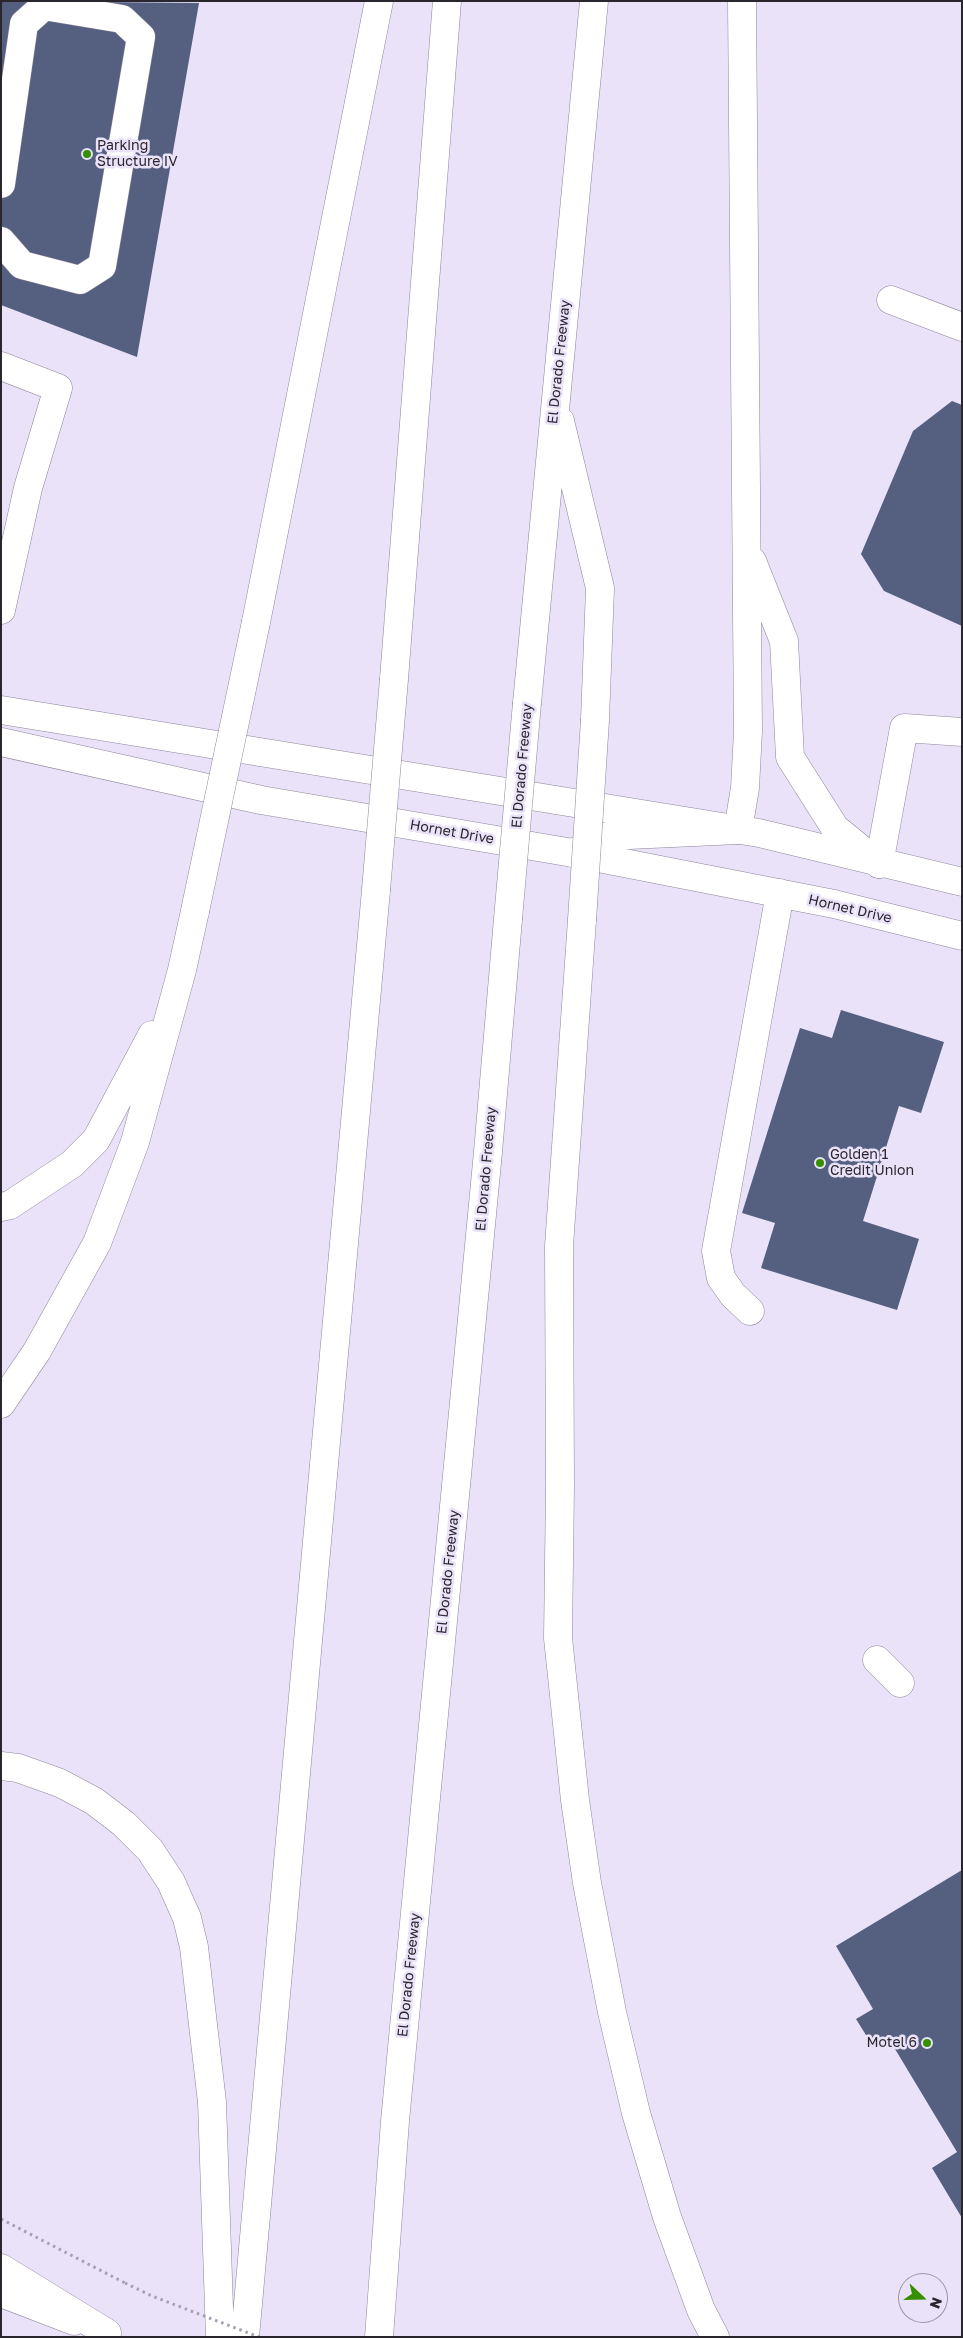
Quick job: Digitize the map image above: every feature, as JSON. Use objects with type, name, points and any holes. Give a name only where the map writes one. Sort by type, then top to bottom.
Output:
[{"type":"main road","points":[[1,1404],[37,1351],[97,1243],[135,1142],[182,970],[256,622],[379,1]]},
{"type":"main road","points":[[245,2337],[376,890],[447,1]]},
{"type":"main road","name":"El Dorado Freeway","points":[[379,2337],[396,2111],[488,1152],[527,703],[594,1]]},
{"type":"main road","points":[[738,830],[745,788],[748,731],[742,1]]},
{"type":"main road","points":[[1,184],[6,100],[24,24],[44,6],[122,19],[142,37],[102,266],[80,280],[22,265],[1,241]]},
{"type":"main road","points":[[891,300],[962,327]]},
{"type":"main road","points":[[1,366],[58,388],[28,488],[1,610]]},
{"type":"main road","points":[[555,400],[600,588],[595,720],[559,1246],[560,1487],[558,1638],[575,1800],[587,1884],[612,2012],[636,2113],[667,2216],[701,2310],[715,2337]]},
{"type":"main road","points":[[746,546],[784,641],[790,757],[835,828],[879,864]]},
{"type":"main road","points":[[1,710],[738,830],[962,882]]},
{"type":"main road","points":[[879,864],[904,728],[962,732]]},
{"type":"main road","name":"Hornet Drive","points":[[1,742],[261,800],[573,853],[834,904],[962,936]]},
{"type":"main road","points":[[573,853],[607,836],[738,830]]},
{"type":"main road","points":[[750,1311],[733,1295],[721,1278],[716,1251],[780,894]]},
{"type":"main road","points":[[1,1207],[10,1205],[72,1164],[96,1140],[145,1049],[182,970]]},
{"type":"main road","points":[[877,1660],[900,1683]]},
{"type":"main road","points":[[1,1766],[18,1768],[60,1783],[94,1801],[124,1824],[150,1850],[171,1882],[187,1918],[194,1947],[212,2102],[220,2337]]},
{"type":"main road","points":[[1,2268],[112,2335]]},
{"type":"main road","points":[[1,2293],[112,2335]]},
{"type":"path","points":[[1,2219],[152,2296],[259,2337]]},
{"type":"building","name":"Parking Structure IV","points":[[1,1],[199,3],[137,357],[1,305]]},
{"type":"building","points":[[952,401],[962,405],[962,626],[884,591],[861,554],[913,431]]},
{"type":"building","name":"Golden 1 Credit Union","points":[[841,1010],[944,1042],[921,1113],[899,1106],[863,1221],[919,1239],[897,1310],[761,1268],[775,1223],[742,1213],[800,1028],[832,1038]]},
{"type":"building","name":"Motel 6","points":[[962,1870],[962,2218],[932,2168],[957,2152],[889,2039],[874,2048],[856,2019],[873,2009],[836,1946]]},
{"type":"place","name":"Parking Structure IV","points":[[87,154]]},
{"type":"place","name":"Golden 1 Credit Union","points":[[820,1163]]},
{"type":"place","name":"Motel 6","points":[[927,2043]]}]
